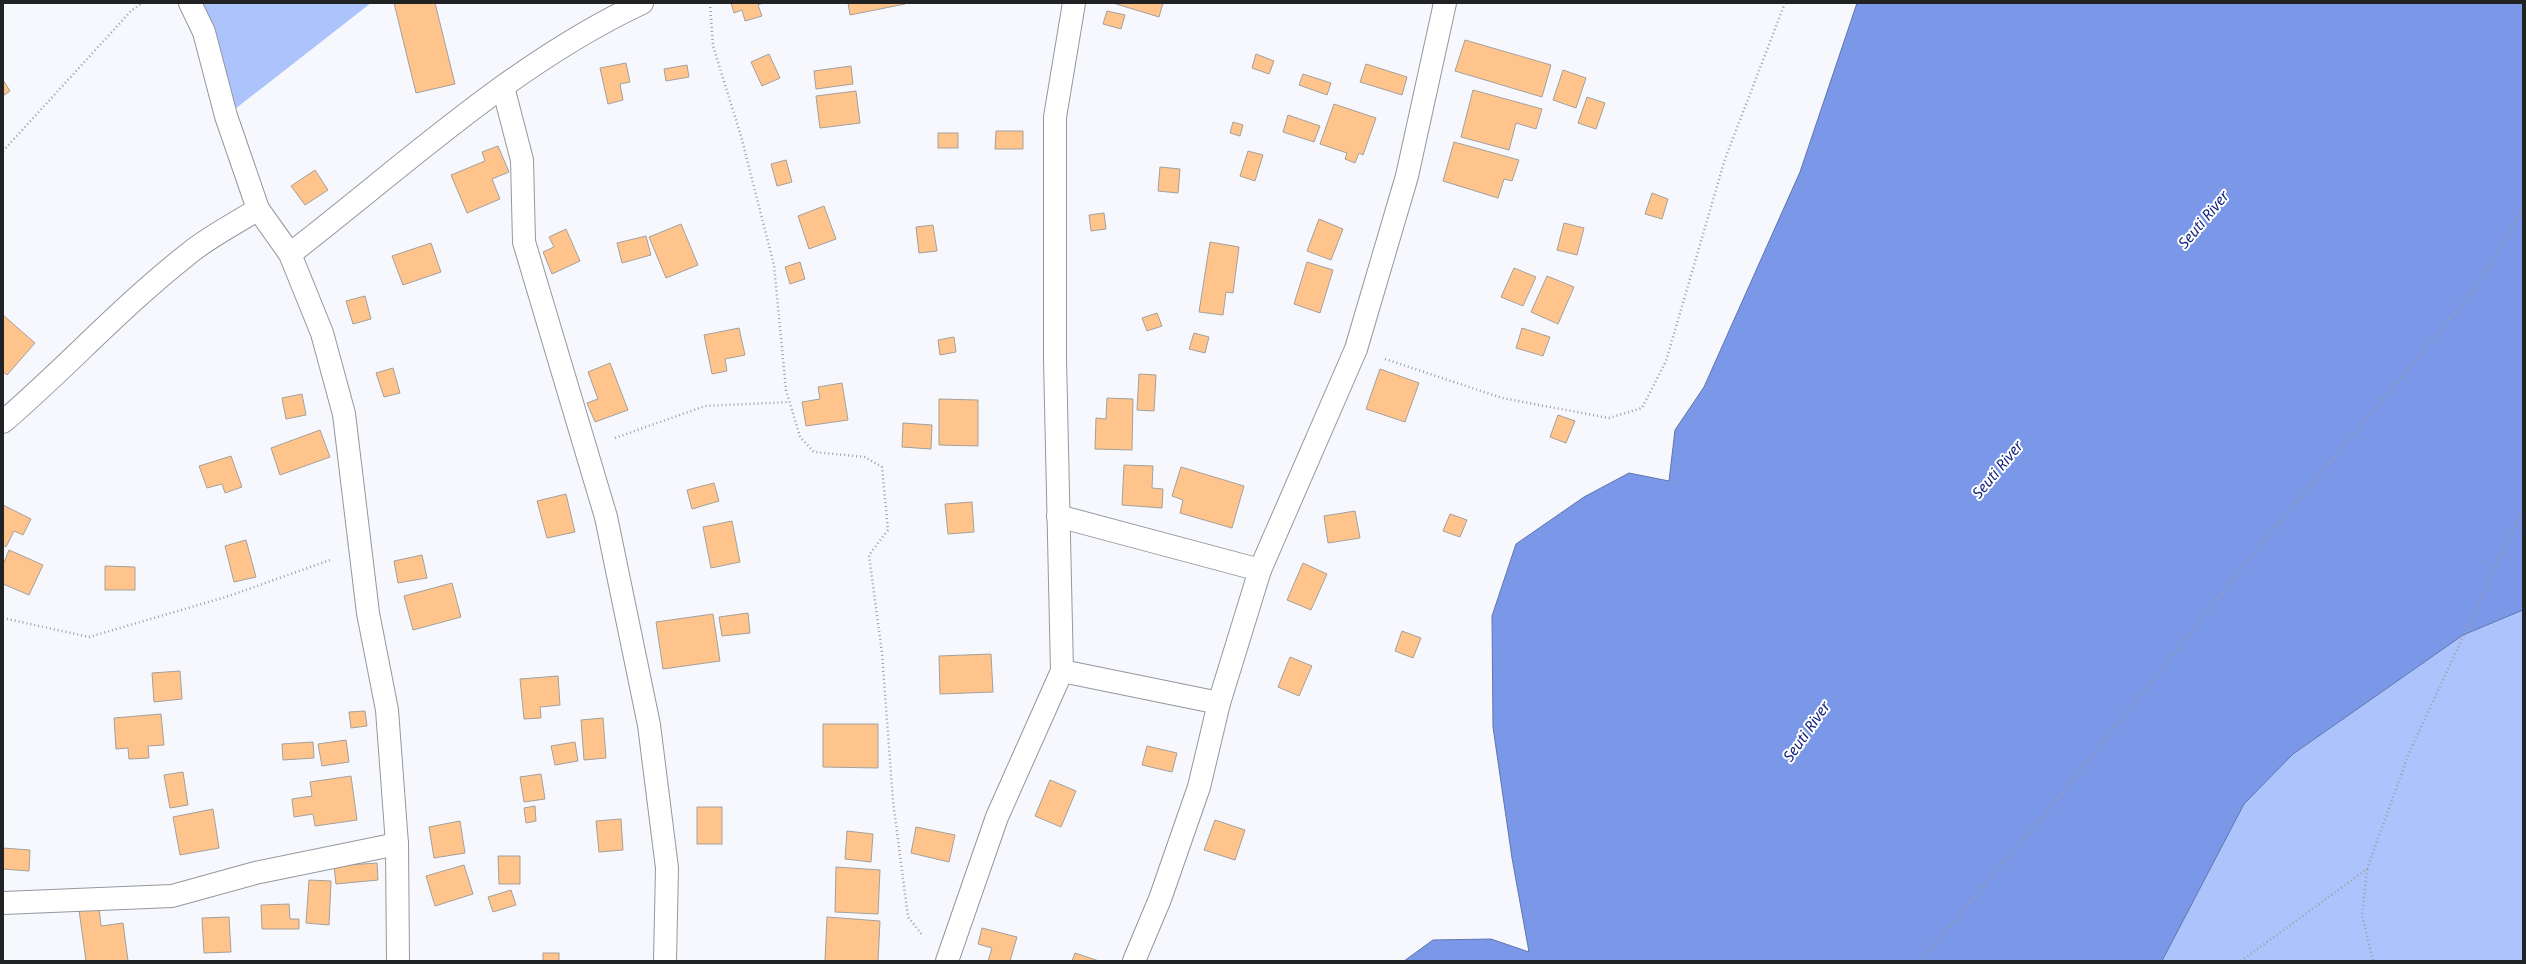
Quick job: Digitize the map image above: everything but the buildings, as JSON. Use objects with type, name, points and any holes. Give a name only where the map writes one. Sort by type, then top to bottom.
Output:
[{"type":"street","points":[[190,3],[204,32],[226,116],[258,209],[290,254],[322,333],[344,414],[362,548],[368,613],[387,710],[397,844],[398,961]]},
{"type":"street","points":[[290,254],[369,194],[445,128],[503,87],[607,19],[642,3]]},
{"type":"street","points":[[947,961],[998,816],[1062,671],[1055,351],[1054,117],[1074,3]]},
{"type":"street","points":[[1134,961],[1160,899],[1199,787],[1219,703],[1260,570],[1356,349],[1407,176],[1445,3]]},
{"type":"street","points":[[503,87],[522,160],[524,242],[606,518],[648,725],[667,868],[665,961]]},
{"type":"street","points":[[3,422],[33,396],[107,324],[188,254],[258,209]]},
{"type":"street","points":[[1058,516],[1260,570]]},
{"type":"street","points":[[1062,671],[1219,703]]},
{"type":"street","points":[[3,903],[172,896],[255,873],[397,844]]},
{"type":"path","points":[[3,150],[131,11],[142,3]]},
{"type":"path","points":[[710,3],[713,46],[741,136],[774,265],[786,390],[800,437],[814,452],[865,457],[882,467],[888,530],[869,555],[882,653],[893,801],[908,917],[927,942]]},
{"type":"path","points":[[1356,349],[1502,398],[1609,418],[1642,408],[1666,361],[1725,159],[1785,3]]},
{"type":"path","points":[[1920,961],[2064,791],[2270,532],[2477,287],[2523,208]]},
{"type":"path","points":[[585,448],[705,406],[789,402]]},
{"type":"path","points":[[2373,961],[2362,915],[2367,869],[2409,753],[2523,508]]},
{"type":"path","points":[[3,618],[89,637],[229,596],[362,548]]},
{"type":"path","points":[[2241,961],[2367,869]]},
{"type":"shaded area","points":[[190,3],[371,3],[226,116]]},
{"type":"shaded area","points":[[2523,610],[2523,961],[2162,961],[2244,804],[2293,754],[2463,635]]},
{"type":"water","name":"Seuti River","points":[[1857,3],[2523,3],[2523,610],[2463,635],[2293,754],[2244,804],[2162,961],[1404,961],[1433,940],[1491,939],[1529,952],[1512,858],[1493,727],[1492,616],[1516,544],[1584,497],[1629,473],[1669,481],[1675,430],[1704,387],[1800,172]]}]
